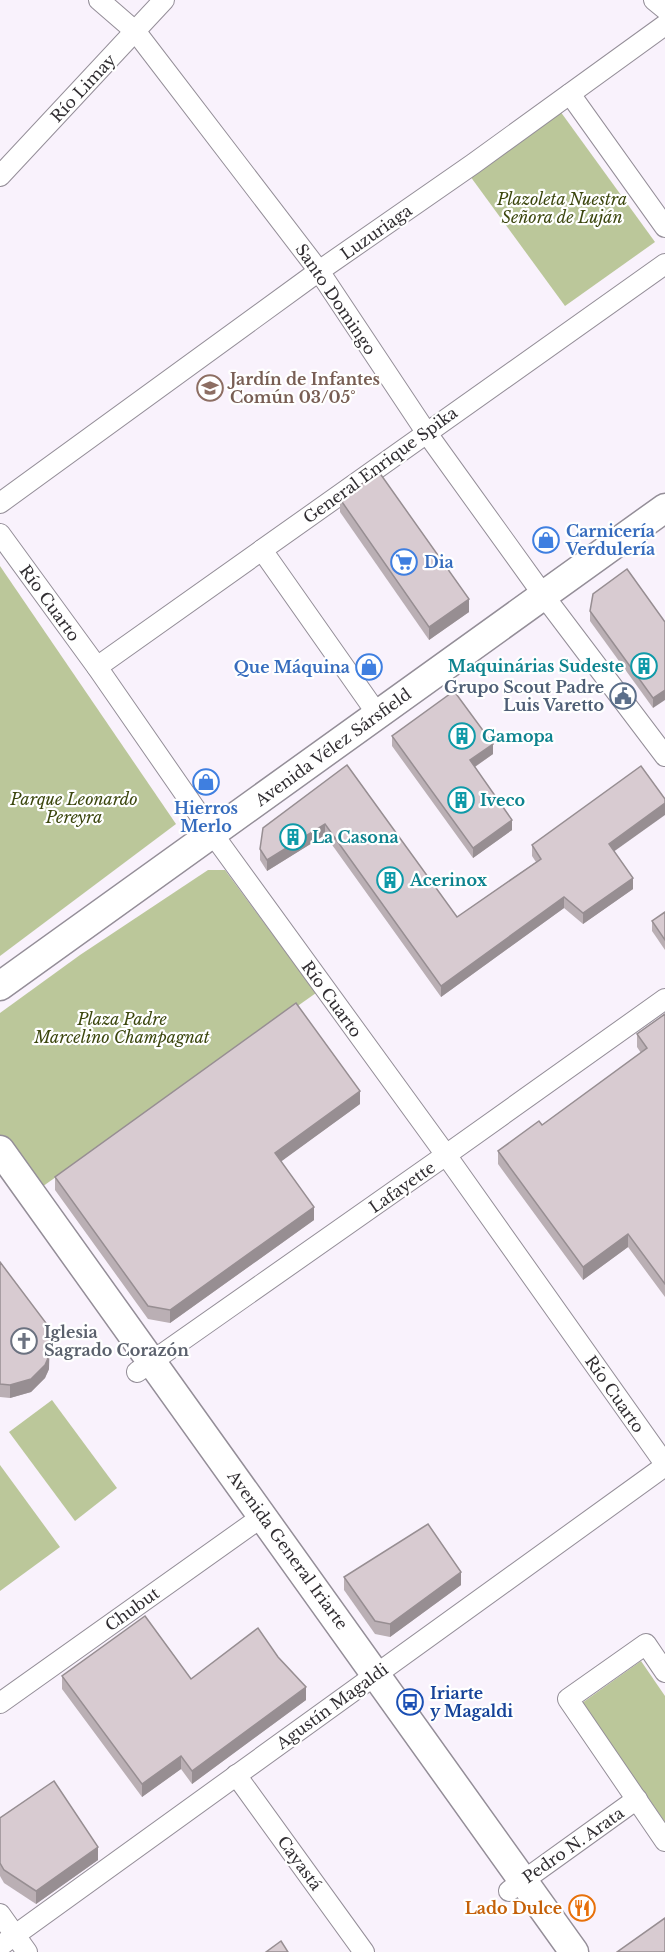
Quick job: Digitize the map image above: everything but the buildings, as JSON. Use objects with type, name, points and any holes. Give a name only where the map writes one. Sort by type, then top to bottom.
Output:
[{"type":"main road","name":"Avenida Vélez Sársfield","points":[[0,986],[665,508]]},
{"type":"main road","name":"Avenida General Iriarte","points":[[0,1150],[144,1367]]},
{"type":"main road","name":"Avenida General Iriarte","points":[[0,1182],[144,1367],[516,1886],[574,1952]]},
{"type":"main road","name":"Avenida General Iriarte","points":[[516,1886],[553,1952]]},
{"type":"street","name":"Santo Domingo","points":[[99,0],[136,32],[320,271],[426,432],[544,596],[665,756]]},
{"type":"street","name":"Río Limay","points":[[0,176],[164,0]]},
{"type":"street","points":[[654,0],[665,9]]},
{"type":"street","name":"Luzuriaga","points":[[0,502],[665,25]]},
{"type":"street","points":[[570,94],[665,227]]},
{"type":"street","name":"General Enrique Spika","points":[[97,667],[665,264]]},
{"type":"street","name":"Río Cuarto","points":[[0,534],[97,667],[212,833],[446,1155],[665,1465]]},
{"type":"street","points":[[262,550],[378,715]]},
{"type":"street","name":"Lafayette","points":[[144,1367],[665,999]]},
{"type":"street","name":"Agustín Magaldi","points":[[7,1941],[665,1465]]},
{"type":"street","name":"Chubut","points":[[0,1703],[255,1521]]},
{"type":"street","name":"Pedro N. Arata","points":[[665,1672],[646,1644],[568,1699],[665,1841]]},
{"type":"street","name":"Cayastá","points":[[236,1775],[364,1952]]},
{"type":"street","name":"Pedro N. Arata","points":[[516,1886],[637,1800]]},
{"type":"street","points":[[0,1914],[7,1941],[27,1952]]},
{"type":"green space","name":"Plazoleta Nuestra Señora de Luján","points":[[560,111],[655,242],[565,306],[470,176]]},
{"type":"green space","name":"Parque Leonardo Pereyra","points":[[0,566],[176,824],[0,956]]},
{"type":"green space","name":"Plaza Padre Marcelino Champagnat","points":[[208,870],[225,870],[316,993],[39,1189],[0,1135],[0,1013],[80,955]]},
{"type":"green space","points":[[52,1400],[117,1488],[75,1521],[9,1432]]},
{"type":"green space","points":[[0,1465],[60,1547],[0,1591]]},
{"type":"green space","points":[[641,1661],[665,1696],[665,1822],[582,1703]]},
{"type":"place","name":"Jardín de Infantes Común 03/05°","points":[[210,388]]},
{"type":"place","name":"Carnicería Verdulería","points":[[546,540]]},
{"type":"place","name":"Dia","points":[[404,562]]},
{"type":"place","name":"Maquinárias Sudeste","points":[[644,666]]},
{"type":"place","name":"Que Máquina","points":[[369,667]]},
{"type":"place","name":"Grupo Scout Padre Luis Varetto","points":[[623,696]]},
{"type":"place","name":"Gamopa","points":[[462,736]]},
{"type":"place","name":"Hierros Merlo","points":[[206,782]]},
{"type":"place","name":"Iveco","points":[[461,800]]},
{"type":"place","name":"La Casona","points":[[293,837]]},
{"type":"place","name":"Acerinox","points":[[390,880]]},
{"type":"place","name":"Iglesia Sagrado Corazón","points":[[24,1341]]},
{"type":"place","name":"Iriarte y Magaldi","points":[[410,1702]]},
{"type":"place","name":"Lado Dulce","points":[[582,1908]]}]
